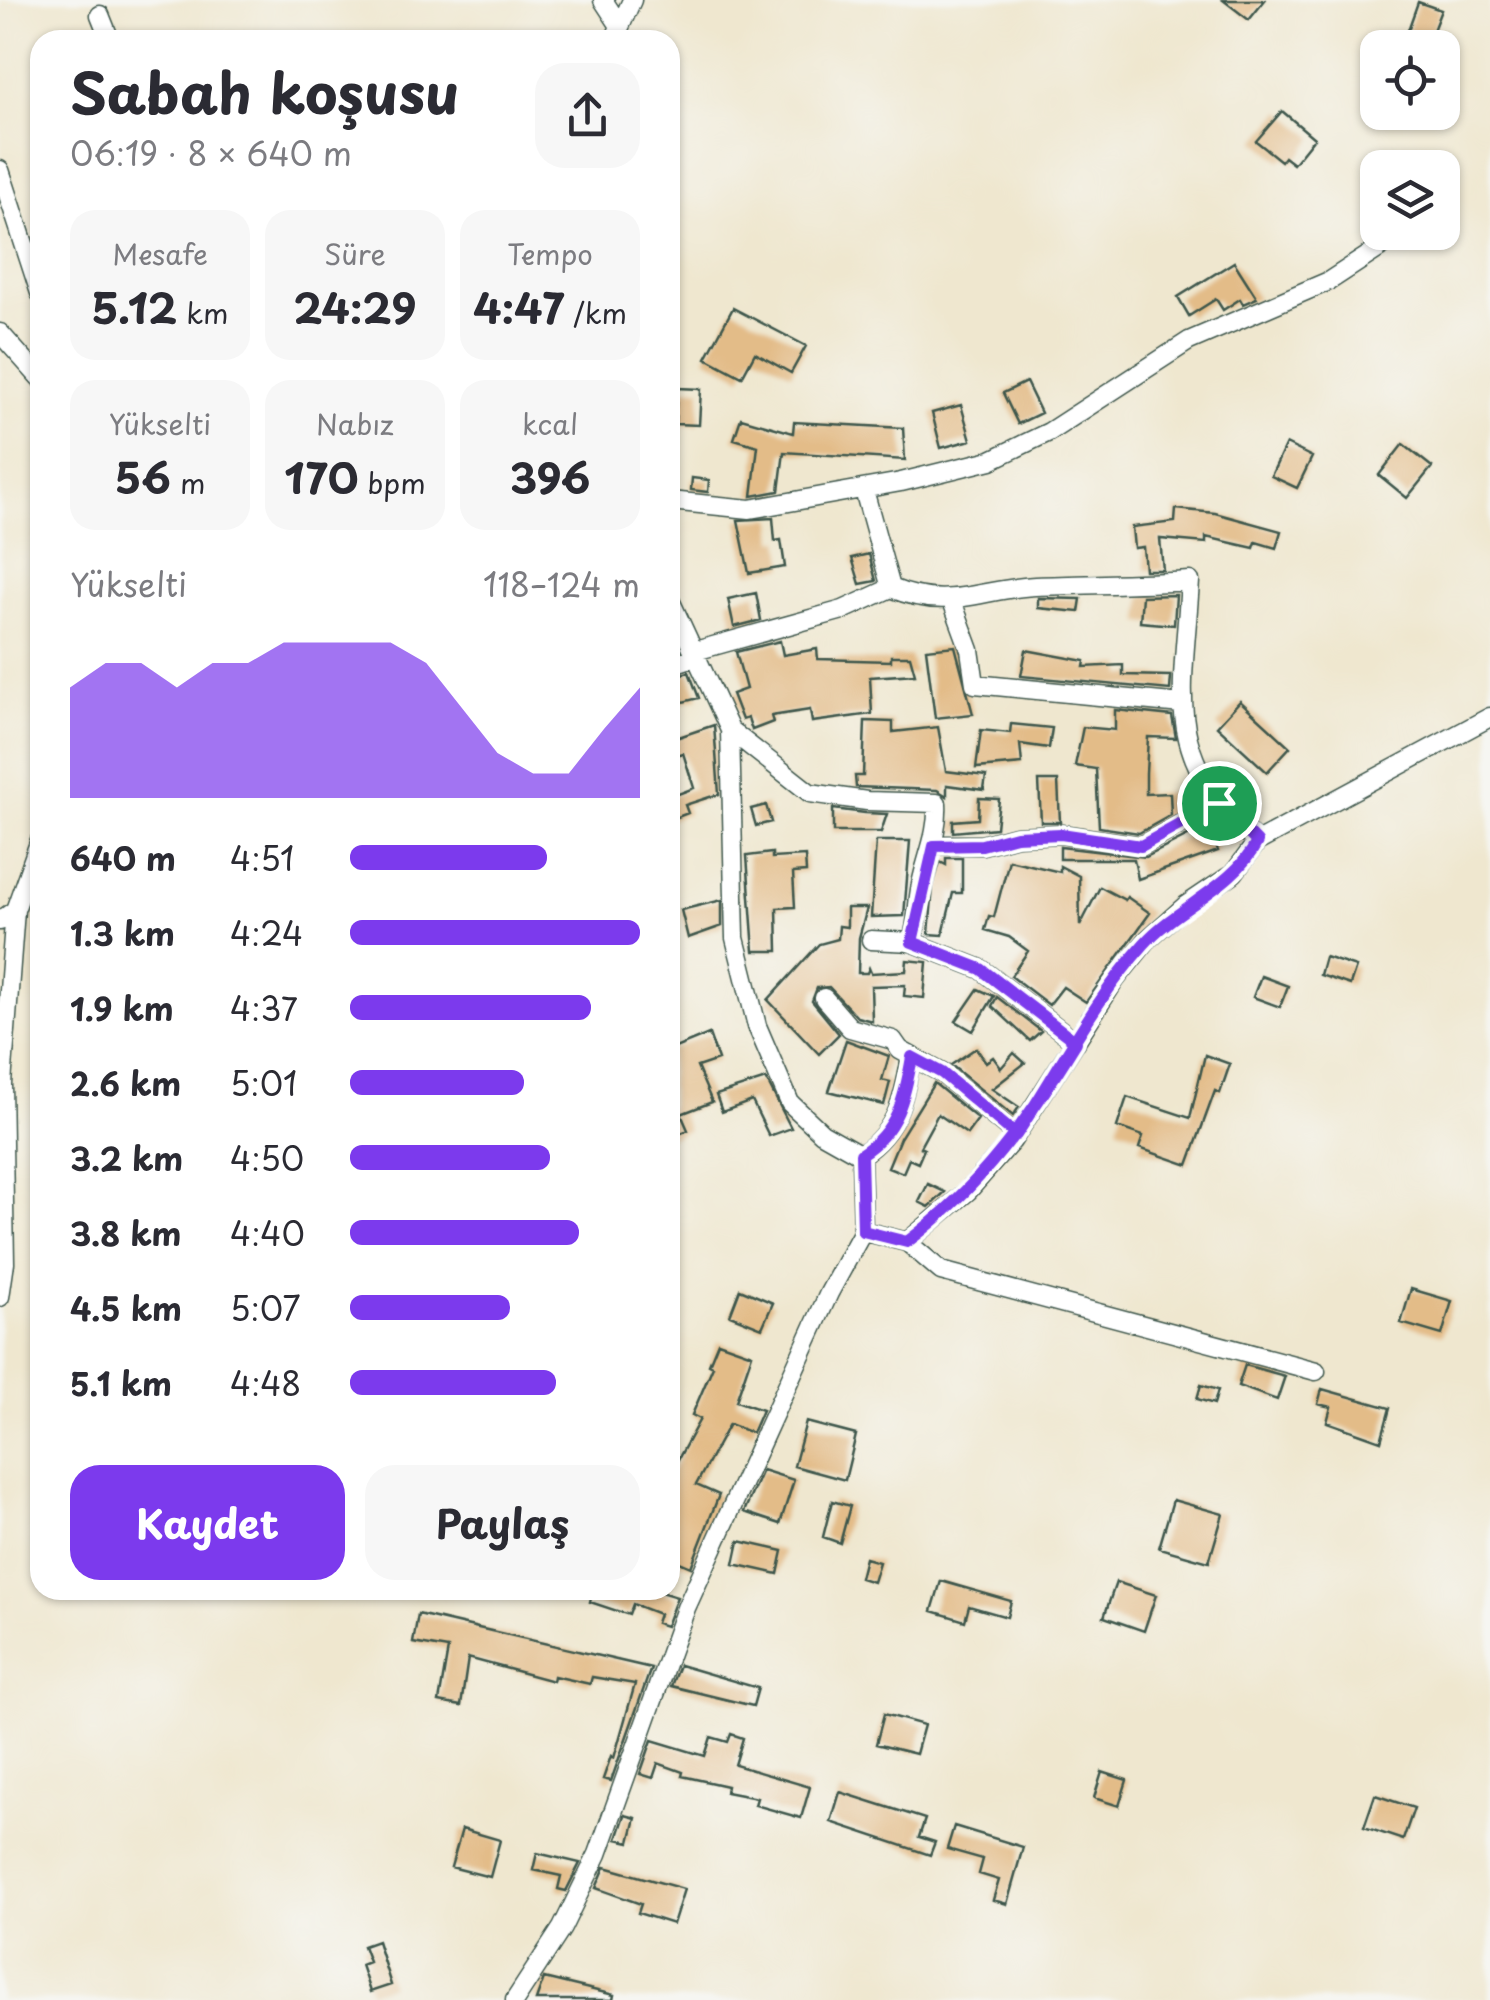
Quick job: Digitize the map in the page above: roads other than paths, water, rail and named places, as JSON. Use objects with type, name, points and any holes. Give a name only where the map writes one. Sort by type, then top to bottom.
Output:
[{"type":"street","points":[[603,0],[616,30]]},
{"type":"street","points":[[618,30],[632,0]]},
{"type":"street","points":[[100,15],[106,30]]},
{"type":"street","points":[[0,170],[30,262]]},
{"type":"street","points":[[680,501],[750,508],[962,470],[1019,448],[1190,341],[1329,281],[1376,250]]},
{"type":"street","points":[[0,333],[30,367]]},
{"type":"street","points":[[864,490],[891,588]]},
{"type":"street","points":[[680,661],[843,610],[891,588],[924,599],[952,601],[1020,587],[1190,581],[1182,704],[1187,748],[1219,803],[1257,842]]},
{"type":"street","points":[[952,601],[970,650],[976,684],[1182,704]]},
{"type":"street","points":[[680,621],[730,730],[735,794],[733,908],[747,997],[790,1103],[822,1133],[861,1154]]},
{"type":"street","points":[[907,1242],[968,1191],[1016,1135],[1115,980],[1148,939],[1185,906],[1234,873],[1257,842],[1490,717]]},
{"type":"street","points":[[730,730],[810,793],[866,801],[937,803],[934,846],[912,942]]},
{"type":"street","points":[[934,846],[982,845],[1016,836],[1061,834],[1141,846],[1219,803]]},
{"type":"street","points":[[0,1296],[5,1263],[2,1070],[7,916],[30,863]]},
{"type":"street","points":[[871,940],[912,942],[981,969],[1076,1042]]},
{"type":"street","points":[[824,998],[850,1028],[894,1040],[912,1057],[942,1073],[1016,1135]]},
{"type":"street","points":[[861,1154],[884,1138],[897,1117],[912,1057]]},
{"type":"street","points":[[516,2000],[562,1928],[598,1854],[686,1608],[829,1293],[863,1231],[861,1154]]},
{"type":"street","points":[[863,1231],[907,1242],[941,1270],[1316,1371]]}]
